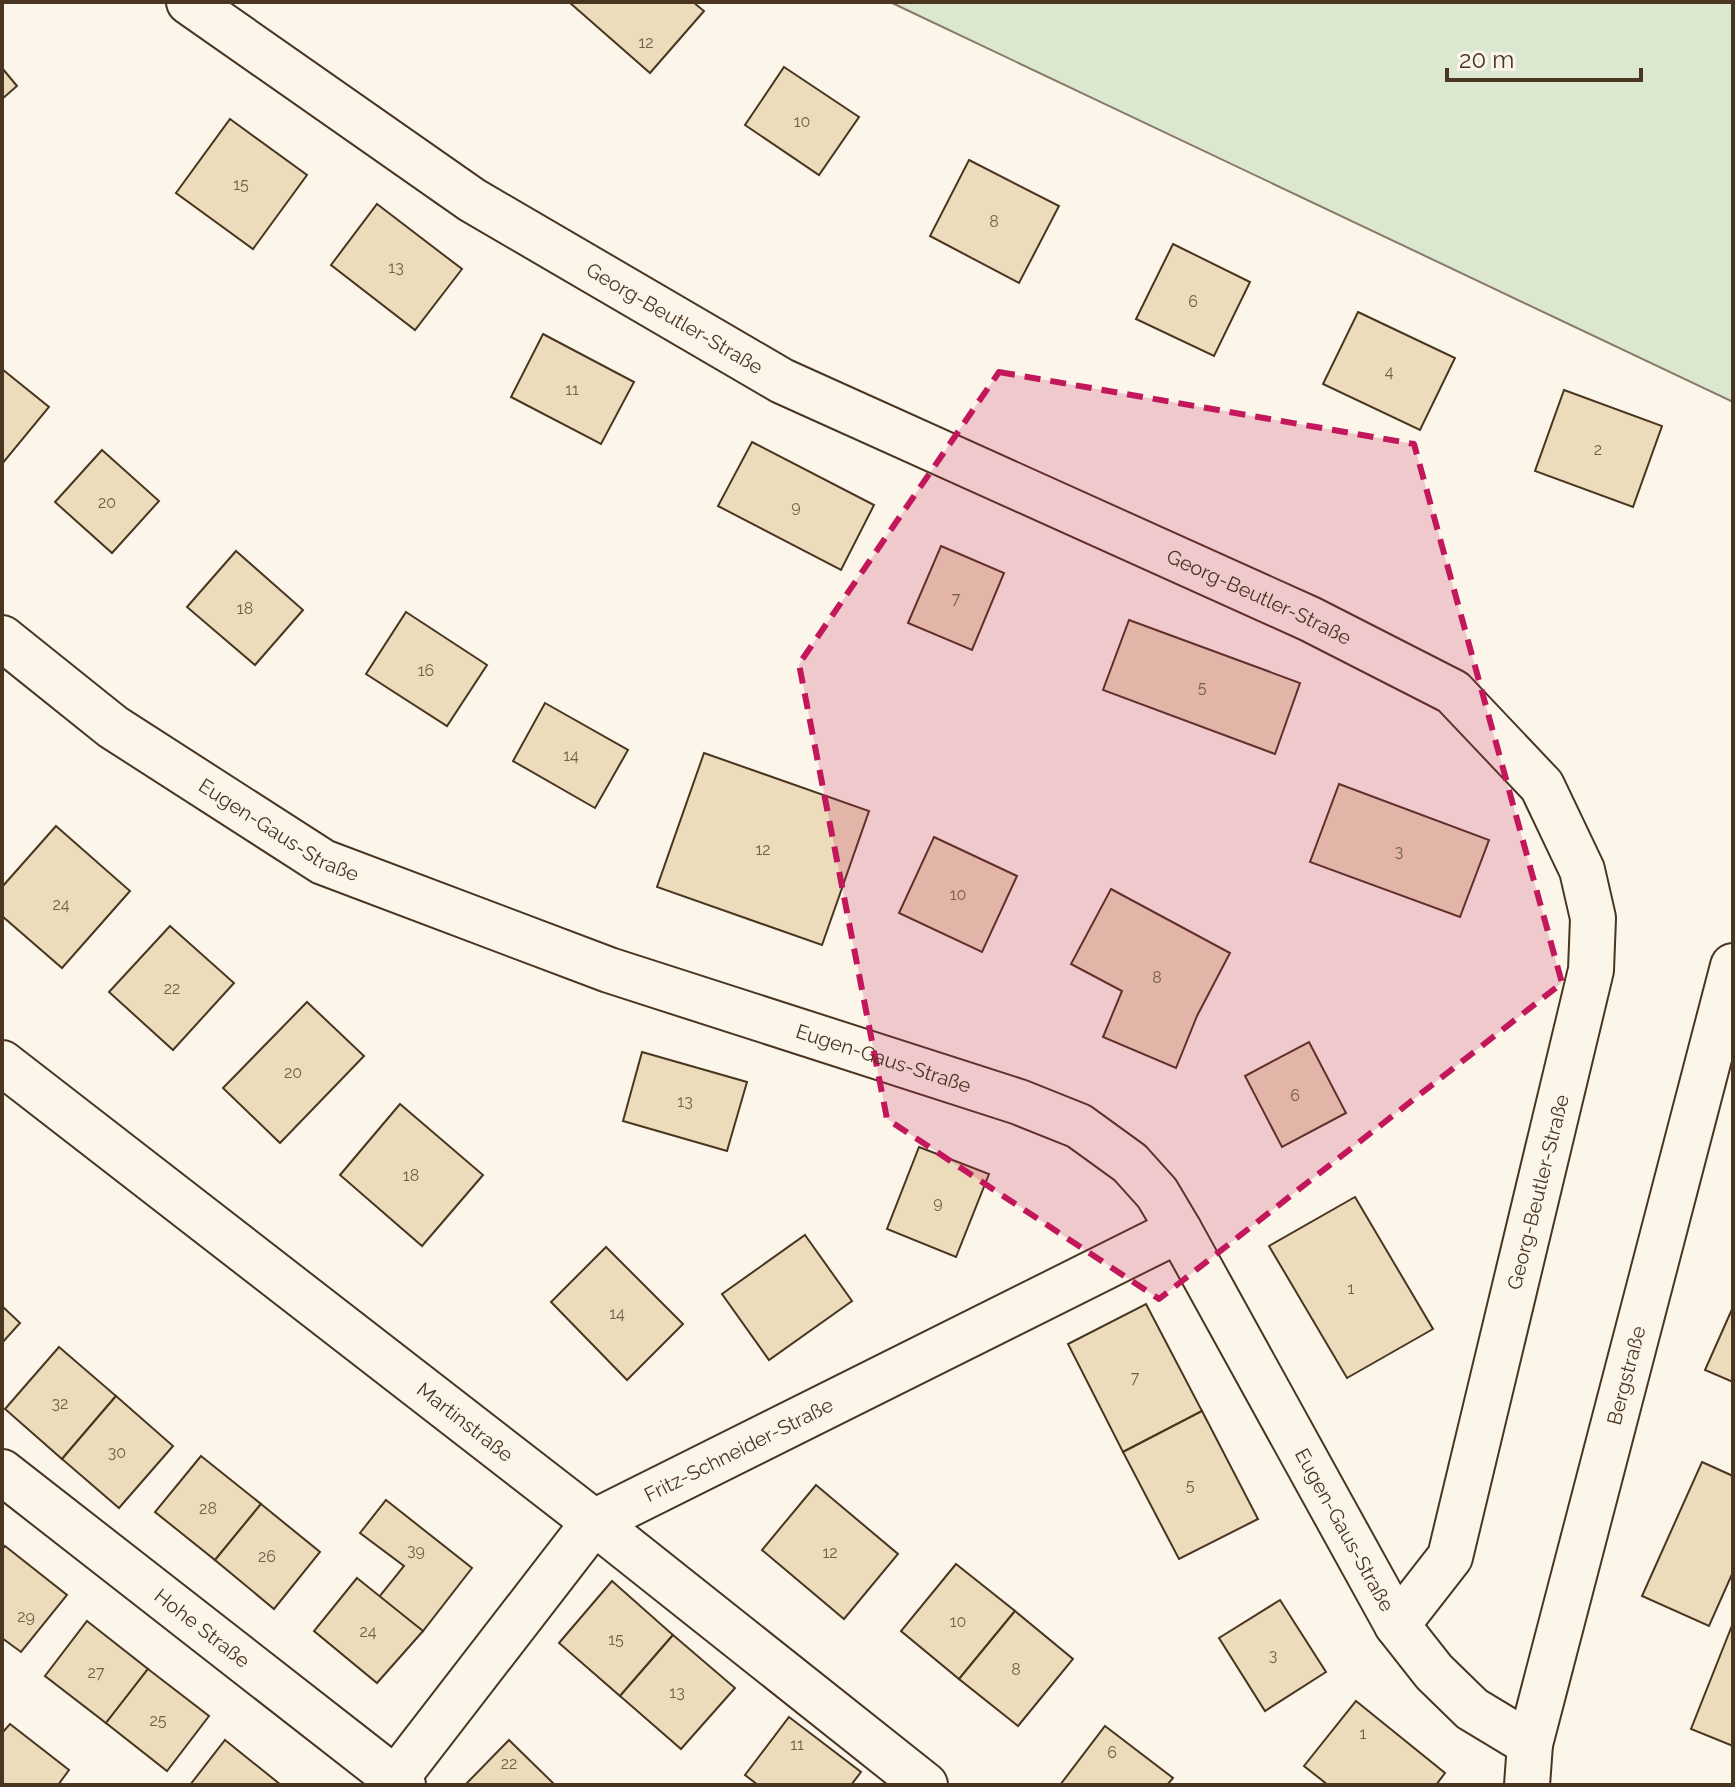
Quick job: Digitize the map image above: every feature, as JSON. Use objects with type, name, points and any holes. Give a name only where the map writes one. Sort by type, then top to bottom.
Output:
[{"type":"street","name":"Georg-Beutler-Straße","points":[[189,2],[472,200],[782,381],[1310,619],[1453,692],[1542,786],[1582,870],[1593,918],[1591,970],[1450,1557],[1397,1625]]},
{"type":"street","name":"Eugen-Gaus-Straße","points":[[2,638],[113,727],[323,862],[609,970],[1019,1102],[1079,1126],[1130,1163],[1157,1193],[1179,1230],[1397,1625],[1434,1672],[1529,1765]]},
{"type":"street","name":"Bergstraße","points":[[1529,1765],[1732,974]]},
{"type":"street","name":"Martinstraße","points":[[2,1063],[594,1522],[925,1785]]},
{"type":"street","name":"Fritz-Schneider-Straße","points":[[397,1783],[594,1522],[1179,1230]]},
{"type":"street","name":"Hohe Straße","points":[[2,1472],[397,1783]]},
{"type":"highlighted area","points":[[999,372],[1414,444],[1562,983],[1159,1299],[887,1119],[799,664]]},
{"type":"green space","points":[[890,2],[1733,2],[1733,402]]},
{"type":"building","points":[[569,2],[693,2],[704,11],[650,73]]},
{"type":"building","points":[[784,67],[859,117],[819,175],[745,125]]},
{"type":"building","points":[[2,68],[17,86],[2,99]]},
{"type":"building","points":[[230,119],[307,175],[253,249],[176,193]]},
{"type":"building","points":[[969,160],[1059,206],[1019,283],[930,236]]},
{"type":"building","points":[[377,204],[462,269],[415,330],[331,265]]},
{"type":"building","points":[[1173,244],[1250,282],[1214,356],[1136,319]]},
{"type":"building","points":[[1358,312],[1455,358],[1420,430],[1323,384]]},
{"type":"building","points":[[543,334],[634,382],[601,444],[511,397]]},
{"type":"building","points":[[2,369],[49,407],[2,464]]},
{"type":"building","points":[[1564,390],[1662,426],[1633,507],[1535,471]]},
{"type":"building","points":[[752,442],[874,505],[841,570],[718,506]]},
{"type":"building","points":[[102,450],[159,501],[112,553],[55,502]]},
{"type":"building","points":[[941,546],[1004,573],[972,650],[908,623]]},
{"type":"building","points":[[236,551],[303,610],[255,665],[187,607]]},
{"type":"building","points":[[406,612],[487,665],[447,726],[366,674]]},
{"type":"building","points":[[1129,620],[1300,683],[1275,754],[1103,690]]},
{"type":"building","points":[[545,703],[628,750],[595,808],[513,761]]},
{"type":"building","points":[[704,753],[869,811],[822,945],[657,887]]},
{"type":"building","points":[[1339,784],[1489,840],[1460,917],[1310,862]]},
{"type":"building","points":[[56,826],[130,891],[62,968],[2,916],[2,887]]},
{"type":"building","points":[[934,837],[1017,876],[982,952],[899,913]]},
{"type":"building","points":[[1111,889],[1230,953],[1197,1016],[1176,1068],[1103,1037],[1122,991],[1071,964]]},
{"type":"building","points":[[170,926],[234,983],[173,1050],[109,992]]},
{"type":"building","points":[[307,1002],[364,1056],[280,1143],[223,1088]]},
{"type":"building","points":[[1309,1042],[1346,1113],[1282,1147],[1245,1076]]},
{"type":"building","points":[[642,1052],[747,1082],[727,1151],[623,1121]]},
{"type":"building","points":[[400,1104],[483,1175],[422,1246],[340,1175]]},
{"type":"building","points":[[919,1147],[989,1174],[956,1257],[887,1229]]},
{"type":"building","points":[[1355,1197],[1433,1329],[1347,1378],[1269,1246]]},
{"type":"building","points":[[805,1235],[852,1301],[769,1360],[722,1294]]},
{"type":"building","points":[[606,1247],[683,1324],[627,1380],[551,1302]]},
{"type":"building","points":[[1146,1304],[1202,1411],[1123,1452],[1068,1344]]},
{"type":"building","points":[[2,1306],[20,1323],[2,1343]]},
{"type":"building","points":[[1733,1307],[1733,1382],[1705,1370]]},
{"type":"building","points":[[59,1347],[116,1396],[62,1459],[5,1409]]},
{"type":"building","points":[[116,1396],[173,1446],[119,1508],[62,1459]]},
{"type":"building","points":[[1202,1411],[1258,1519],[1179,1559],[1123,1452]]},
{"type":"building","points":[[201,1456],[261,1504],[215,1560],[155,1512]]},
{"type":"building","points":[[1702,1462],[1733,1476],[1733,1572],[1709,1626],[1642,1596]]},
{"type":"building","points":[[816,1485],[898,1554],[844,1619],[762,1550]]},
{"type":"building","points":[[386,1500],[472,1568],[423,1631],[379,1597],[404,1566],[360,1533]]},
{"type":"building","points":[[261,1504],[320,1552],[274,1609],[215,1560]]},
{"type":"building","points":[[5,1546],[67,1595],[21,1652],[2,1638],[2,1550]]},
{"type":"building","points":[[956,1564],[1015,1611],[959,1679],[901,1631]]},
{"type":"building","points":[[357,1578],[423,1631],[377,1683],[314,1631]]},
{"type":"building","points":[[612,1581],[673,1635],[620,1696],[559,1643]]},
{"type":"building","points":[[1280,1600],[1326,1672],[1265,1711],[1219,1638]]},
{"type":"building","points":[[1015,1611],[1073,1659],[1018,1726],[959,1679]]},
{"type":"building","points":[[87,1621],[148,1669],[106,1723],[45,1676]]},
{"type":"building","points":[[1733,1623],[1733,1746],[1691,1729]]},
{"type":"building","points":[[673,1635],[735,1688],[681,1749],[620,1696]]},
{"type":"building","points":[[148,1669],[209,1716],[167,1771],[106,1723]]},
{"type":"building","points":[[1356,1701],[1445,1773],[1436,1785],[1328,1785],[1304,1766]]},
{"type":"building","points":[[789,1717],[861,1772],[851,1785],[758,1785],[745,1775]]},
{"type":"building","points":[[10,1724],[69,1770],[58,1785],[5,1785],[2,1782],[2,1733]]},
{"type":"building","points":[[1105,1726],[1173,1778],[1167,1785],[1060,1785]]},
{"type":"building","points":[[225,1740],[281,1785],[190,1785]]},
{"type":"building","points":[[509,1740],[555,1785],[465,1785]]}]
